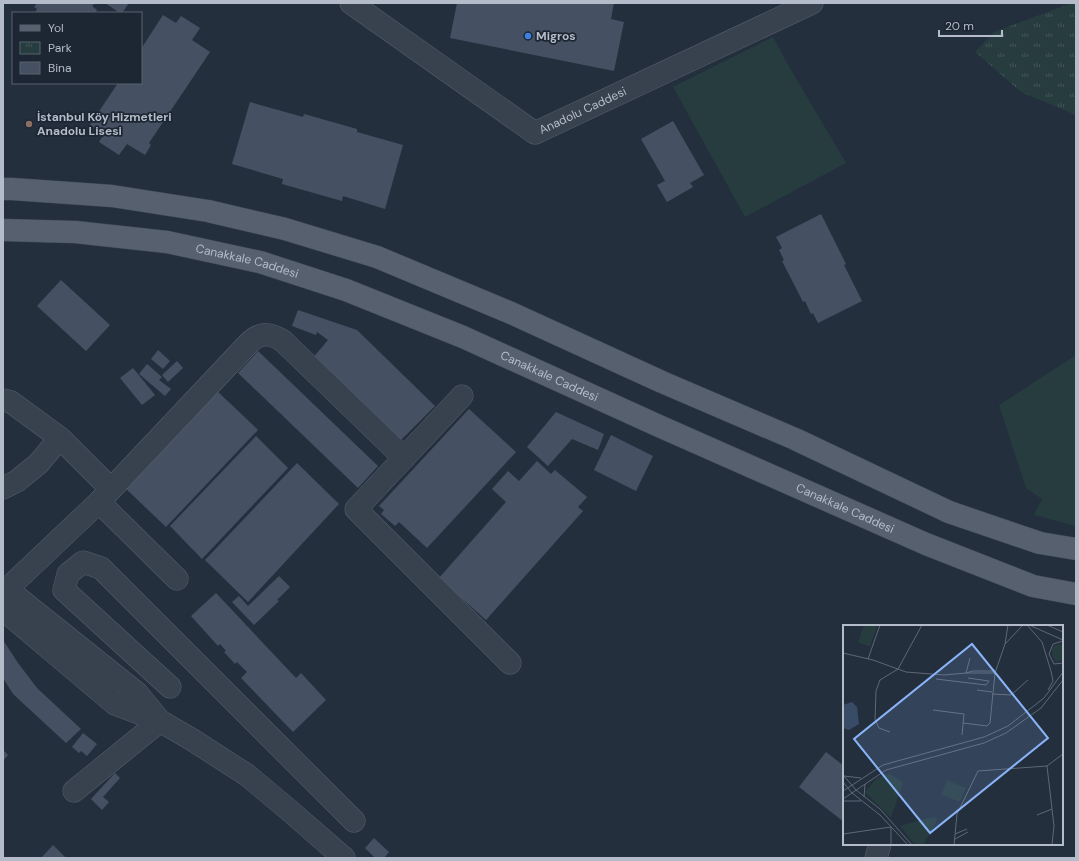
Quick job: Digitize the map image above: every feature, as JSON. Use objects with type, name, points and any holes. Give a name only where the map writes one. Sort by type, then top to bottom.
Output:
[{"type":"main road","points":[[3,189],[112,196],[208,211],[285,229],[377,257],[511,313],[662,382],[795,439],[949,512],[1040,543],[1076,549]]},
{"type":"main road","name":"Canakkale Caddesi","points":[[3,230],[75,232],[167,242],[260,262],[346,290],[463,337],[651,423],[926,544],[1033,586],[1076,594]]},
{"type":"street","name":"Anadolu Caddesi","points":[[351,3],[535,133],[812,3]]},
{"type":"street","points":[[3,594],[105,496],[252,339],[260,336],[268,334],[283,341],[404,458]]},
{"type":"street","points":[[462,396],[356,509],[510,663]]},
{"type":"street","points":[[3,400],[11,402],[60,438],[105,496],[177,579]]},
{"type":"street","points":[[3,488],[18,481],[38,464],[60,438]]},
{"type":"street","points":[[170,687],[64,590],[68,574],[83,562],[101,568],[354,821]]},
{"type":"street","points":[[3,594],[17,597],[137,693],[160,721]]},
{"type":"street","points":[[3,602],[6,612],[114,704],[160,721],[247,775],[290,810],[344,858]]},
{"type":"street","points":[[74,791],[160,721]]},
{"type":"street","points":[[876,858],[880,845]]},
{"type":"green space","points":[[1072,3],[1076,3],[1076,115],[1021,92],[975,52],[994,32]]},
{"type":"green space","points":[[773,37],[846,163],[745,217],[673,87]]},
{"type":"green space","points":[[1076,355],[1076,526],[1034,515],[1042,499],[1026,488],[999,405]]},
{"type":"building","points":[[37,3],[95,3],[92,6],[97,10],[96,12],[36,12],[37,9],[34,7]]},
{"type":"building","points":[[105,3],[129,3],[123,12],[118,12]]},
{"type":"building","points":[[457,3],[614,3],[611,19],[624,22],[614,71],[450,38]]},
{"type":"building","points":[[163,15],[176,23],[181,16],[200,28],[192,40],[210,52],[149,143],[151,145],[145,155],[127,144],[119,155],[99,142],[104,134],[90,125],[117,84],[142,84],[142,47]]},
{"type":"building","points":[[250,102],[303,117],[304,114],[357,129],[357,132],[403,145],[385,209],[343,196],[342,201],[282,184],[283,179],[232,164]]},
{"type":"building","points":[[673,121],[704,175],[690,183],[693,187],[667,202],[657,185],[665,181],[641,139]]},
{"type":"building","points":[[821,214],[846,264],[844,265],[862,301],[818,323],[813,313],[811,314],[805,301],[803,302],[782,261],[784,260],[779,250],[782,248],[776,237]]},
{"type":"building","points":[[61,280],[110,325],[86,351],[37,306]]},
{"type":"building","points":[[298,310],[357,330],[435,406],[398,443],[312,359],[328,340],[317,332],[316,335],[292,326]]},
{"type":"building","points":[[158,350],[170,361],[163,369],[151,359]]},
{"type":"building","points":[[258,351],[378,466],[358,488],[238,373]]},
{"type":"building","points":[[177,361],[183,368],[168,382],[162,375]]},
{"type":"building","points":[[147,364],[162,377],[159,380],[171,389],[165,396],[139,374]]},
{"type":"building","points":[[133,368],[155,395],[142,405],[120,378]]},
{"type":"building","points":[[215,389],[258,430],[166,527],[123,486]]},
{"type":"building","points":[[469,409],[516,452],[427,548],[399,522],[395,526],[381,514],[384,510],[379,506]]},
{"type":"building","points":[[556,412],[604,434],[598,450],[572,439],[548,466],[527,447]]},
{"type":"building","points":[[611,435],[653,456],[636,491],[594,470]]},
{"type":"building","points":[[256,436],[288,468],[202,559],[170,526]]},
{"type":"building","points":[[537,461],[551,474],[555,470],[587,497],[578,507],[583,511],[486,620],[439,578],[506,502],[492,489],[508,471],[519,481]]},
{"type":"building","points":[[297,463],[339,504],[248,602],[205,560]]},
{"type":"building","points":[[279,576],[290,587],[277,600],[279,601],[254,625],[232,602],[239,596],[248,606]]},
{"type":"building","points":[[216,593],[296,678],[301,673],[326,700],[293,732],[241,678],[247,672],[237,662],[235,664],[224,652],[226,651],[220,644],[218,646],[191,616]]},
{"type":"building","points":[[3,640],[37,688],[81,729],[66,743],[13,694],[3,678]]},
{"type":"building","points":[[83,733],[97,744],[87,756],[81,751],[79,753],[72,747]]},
{"type":"building","points":[[3,750],[8,755],[3,761]]},
{"type":"building","points":[[826,752],[843,765],[843,821],[799,787]]},
{"type":"building","points":[[115,773],[120,778],[103,797],[109,802],[102,810],[91,799]]},
{"type":"building","points":[[374,838],[389,852],[384,858],[375,858],[365,848]]},
{"type":"building","points":[[53,845],[66,858],[41,858]]},
{"type":"place","name":"Migros","points":[[528,36]]},
{"type":"place","name":"İstanbul Köy Hizmetleri Anadolu Lisesi","points":[[29,124]]}]
